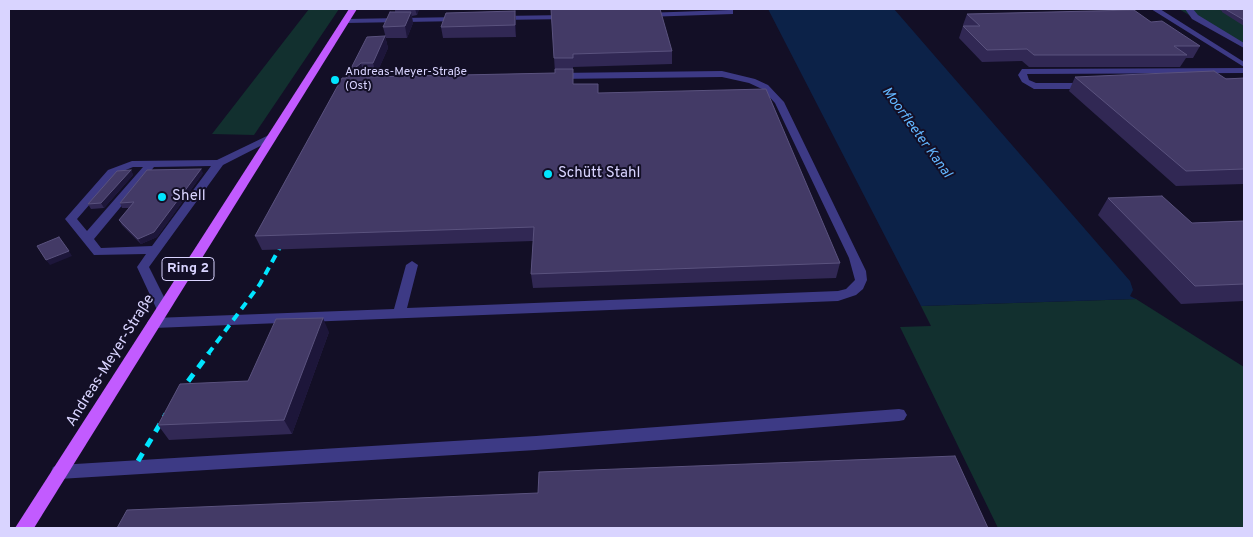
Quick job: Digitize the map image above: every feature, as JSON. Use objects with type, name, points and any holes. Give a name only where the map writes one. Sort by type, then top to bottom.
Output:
[{"type":"main road","name":"Andreas-Meyer-Straße","points":[[24,528],[353,9]]},
{"type":"street","points":[[1156,9],[1244,65]]},
{"type":"street","points":[[1189,9],[1195,17],[1244,46]]},
{"type":"street","points":[[632,15],[730,12]]},
{"type":"street","points":[[496,18],[574,16]]},
{"type":"street","points":[[345,22],[467,19]]},
{"type":"street","points":[[1093,85],[1034,86],[1026,82],[1022,75],[1025,71],[1244,71]]},
{"type":"street","points":[[154,323],[838,296],[851,292],[858,286],[861,280],[855,258],[779,102],[765,87],[736,77],[714,74],[540,76]]},
{"type":"street","points":[[1167,81],[1244,79]]},
{"type":"street","points":[[156,250],[98,252],[71,219],[112,172],[132,164],[219,163],[271,137]]},
{"type":"street","points":[[163,309],[144,267],[219,163]]},
{"type":"street","points":[[87,239],[151,164]]},
{"type":"street","points":[[399,313],[412,265]]},
{"type":"street","points":[[59,472],[536,443],[899,415]]},
{"type":"green space","points":[[309,9],[339,9],[254,135],[212,134]]},
{"type":"green space","points":[[1179,9],[1244,9],[1244,48]]},
{"type":"green space","points":[[1136,299],[1244,367],[1244,528],[998,528],[900,327],[931,326],[921,306]]},
{"type":"water","name":"Moorfleeter Kanal","points":[[768,9],[894,9],[1130,281],[1133,290],[1130,296],[1136,299],[921,306]]},
{"type":"building","points":[[551,9],[660,9],[672,51],[573,54],[573,58],[554,58]]},
{"type":"building","points":[[1225,9],[1244,9],[1244,20]]},
{"type":"building","points":[[1134,10],[1151,22],[1162,21],[1200,46],[1174,46],[1187,55],[1034,55],[1027,49],[987,50],[963,26],[980,26],[967,14]]},
{"type":"building","points":[[515,11],[515,25],[441,27],[446,13]]},
{"type":"building","points":[[390,12],[411,12],[405,26],[383,27]]},
{"type":"building","name":"Schütt Stahl","points":[[385,36],[373,63],[361,63],[355,68],[359,72],[368,72],[366,77],[555,73],[555,69],[573,69],[573,84],[598,84],[598,93],[766,89],[840,263],[531,274],[534,227],[255,236],[342,78],[346,78],[367,37]]},
{"type":"building","points":[[1214,71],[1226,79],[1244,78],[1244,169],[1186,171],[1075,77]]},
{"type":"building","points":[[201,169],[154,232],[138,239],[119,220],[134,202],[120,203],[147,170]]},
{"type":"building","points":[[131,170],[101,203],[88,204],[117,171]]},
{"type":"building","points":[[1162,196],[1192,223],[1244,221],[1244,284],[1195,286],[1108,198]]},
{"type":"building","points":[[59,237],[69,251],[46,260],[37,246]]},
{"type":"building","points":[[323,318],[284,420],[158,425],[180,384],[248,381],[276,319]]},
{"type":"building","points":[[955,456],[988,528],[117,528],[127,510],[538,493],[539,472]]},
{"type":"railway","points":[[208,354],[260,284],[285,238]]},
{"type":"railway","points":[[178,395],[209,353]]},
{"type":"railway","points":[[138,461],[166,414]]},
{"type":"place","name":"Andreas-Meyer-Straße (Ost)","points":[[335,80]]},
{"type":"place","name":"Schütt Stahl","points":[[548,174]]},
{"type":"place","name":"Shell","points":[[162,197]]}]
